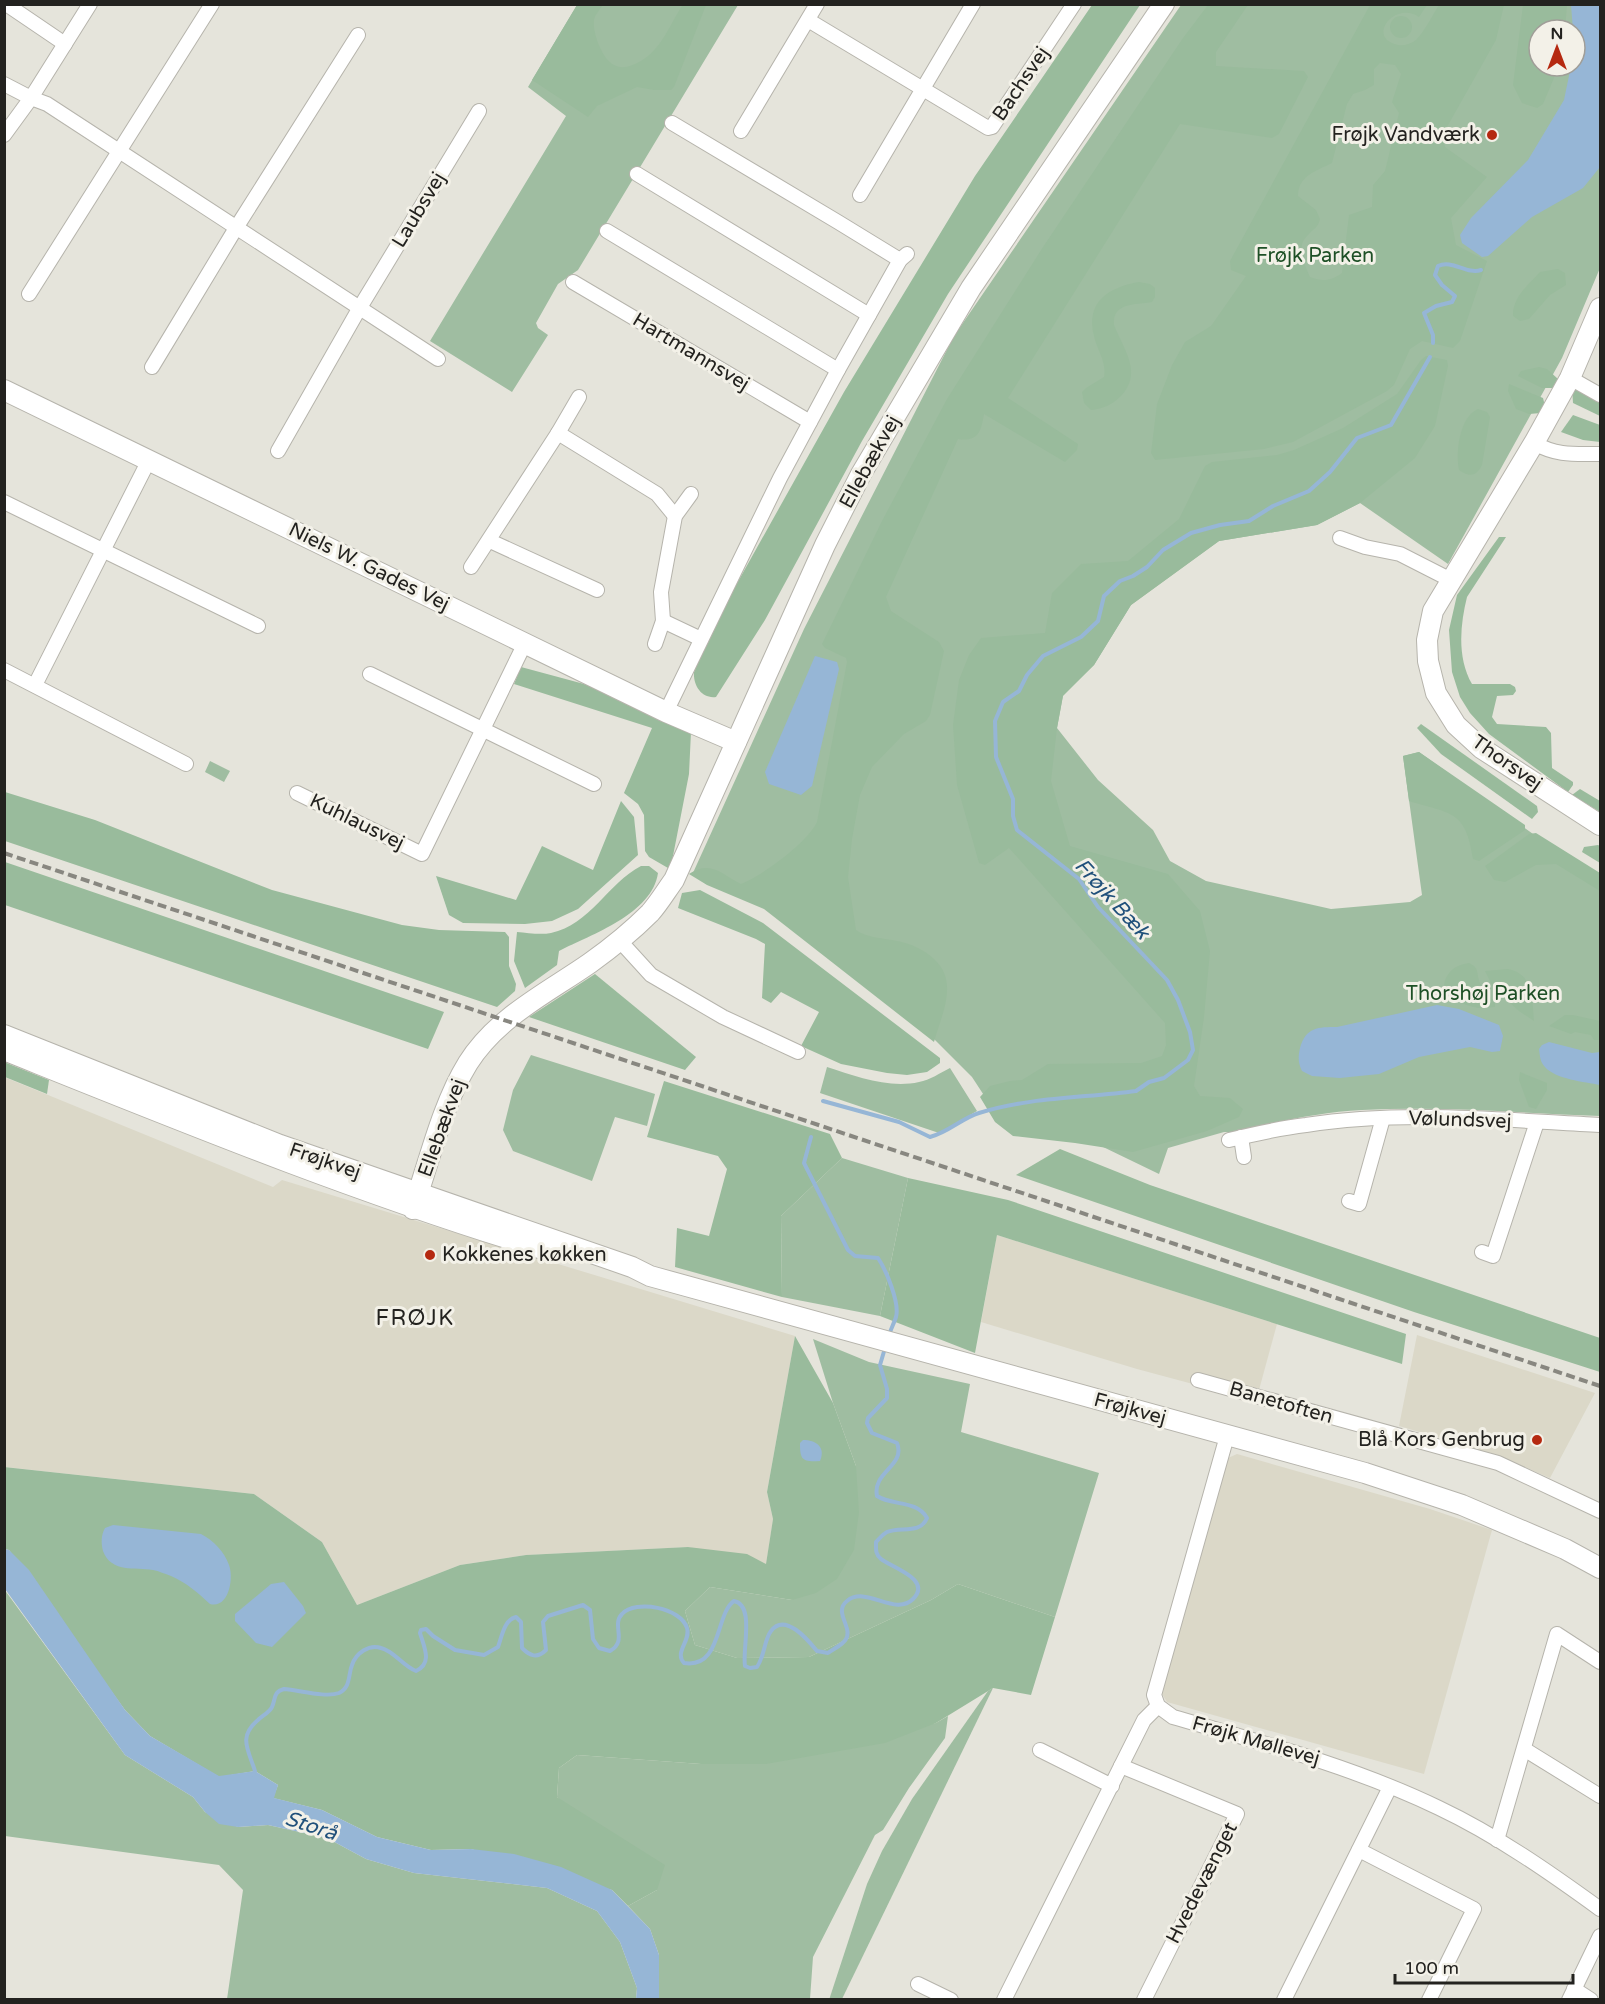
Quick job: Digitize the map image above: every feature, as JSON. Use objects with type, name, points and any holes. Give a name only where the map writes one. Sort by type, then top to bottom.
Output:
[{"type":"street","points":[[6,4],[65,44]]},
{"type":"street","points":[[4,135],[31,98],[90,4]]},
{"type":"street","points":[[29,294],[212,4]]},
{"type":"street","points":[[741,131],[817,4]]},
{"type":"street","points":[[860,195],[973,4]]},
{"type":"street","name":"Bachsvej","points":[[808,20],[988,128],[992,127],[1074,4]]},
{"type":"street","name":"Ellebækvej","points":[[416,1201],[452,1092],[474,1055],[506,1020],[538,995],[589,964],[620,941],[651,912],[674,880],[825,545],[861,474],[971,288],[1164,4]]},
{"type":"street","points":[[152,367],[236,228],[358,35]]},
{"type":"street","points":[[4,84],[47,104],[438,360]]},
{"type":"street","name":"Laubsvej","points":[[278,451],[359,309],[478,111]]},
{"type":"street","points":[[666,712],[780,478],[868,315],[904,257],[672,123]]},
{"type":"street","points":[[637,174],[868,315]]},
{"type":"street","points":[[607,231],[838,370]]},
{"type":"street","name":"Hartmannsvej","points":[[573,282],[810,422]]},
{"type":"street","name":"Thorsvej","points":[[1600,308],[1570,378],[1534,443],[1433,611],[1427,640],[1428,661],[1436,693],[1456,725],[1481,748],[1600,825]]},
{"type":"street","points":[[1570,378],[1600,395]]},
{"type":"street","name":"Niels W. Gades Vej","points":[[4,390],[666,712],[736,742]]},
{"type":"street","points":[[471,567],[490,542],[579,397]]},
{"type":"street","points":[[558,433],[657,494],[675,516]]},
{"type":"street","points":[[1534,443],[1546,450],[1561,454],[1600,454]]},
{"type":"street","points":[[35,685],[149,460]]},
{"type":"street","points":[[655,645],[663,621],[661,592],[675,516],[691,494]]},
{"type":"street","points":[[4,502],[258,626]]},
{"type":"street","points":[[1340,538],[1365,547],[1400,554],[1451,580]]},
{"type":"street","points":[[490,542],[597,591]]},
{"type":"street","points":[[663,621],[701,639]]},
{"type":"street","name":"Kuhlausvej","points":[[297,793],[422,854],[525,643]]},
{"type":"street","points":[[4,670],[186,764]]},
{"type":"street","points":[[370,674],[594,784]]},
{"type":"street","points":[[620,941],[651,975],[723,1017],[798,1052]]},
{"type":"street","name":"Frøjkvej","points":[[4,1035],[416,1201]]},
{"type":"street","name":"Frøjkvej","points":[[4,1050],[220,1137],[416,1201],[632,1267],[650,1276],[1365,1473],[1462,1505],[1565,1549],[1600,1568]]},
{"type":"street","name":"Vølundsvej","points":[[1349,1201],[1359,1204],[1383,1118]]},
{"type":"street","name":"Vølundsvej","points":[[1244,1157],[1235,1138],[1305,1125],[1383,1118],[1439,1118],[1600,1125]]},
{"type":"street","name":"Vølundsvej","points":[[1482,1252],[1492,1256],[1537,1122]]},
{"type":"street","name":"Banetoften","points":[[1198,1380],[1498,1463],[1600,1511]]},
{"type":"street","points":[[1004,2000],[1144,1720],[1158,1706],[1155,1695],[1227,1436]]},
{"type":"street","points":[[1497,1840],[1557,1634],[1600,1662]]},
{"type":"street","name":"Frøjk Møllevej","points":[[1158,1706],[1173,1717],[1330,1763],[1439,1808],[1497,1840],[1557,1878],[1600,1909]]},
{"type":"street","points":[[1524,1749],[1600,1796]]},
{"type":"street","points":[[1040,1750],[1112,1786]]},
{"type":"street","name":"Hvedevænget","points":[[1121,1766],[1237,1814],[1144,2000]]},
{"type":"street","points":[[1284,2000],[1390,1787]]},
{"type":"street","points":[[1359,1850],[1474,1909],[1429,2000]]},
{"type":"street","points":[[1591,2000],[1572,1994],[1600,1936]]},
{"type":"street","points":[[918,1984],[951,2000]]},
{"type":"shaded area","points":[[4,1077],[273,1187],[282,1180],[795,1336],[767,1492],[773,1519],[766,1565],[688,1547],[526,1555],[460,1565],[357,1605],[322,1542],[254,1494],[5,1467]]},
{"type":"shaded area","points":[[997,1235],[1277,1324],[1256,1401],[1137,1369],[981,1322]]},
{"type":"shaded area","points":[[1417,1335],[1595,1393],[1550,1478],[1508,1460],[1399,1426]]},
{"type":"shaded area","points":[[1237,1454],[1430,1509],[1492,1530],[1424,1774],[1167,1702],[1162,1694],[1228,1458]]},
{"type":"green space","points":[[577,5],[738,5],[578,270],[558,284],[536,323],[538,328],[548,335],[512,392],[430,341],[566,116],[528,87]]},
{"type":"green space","points":[[577,5],[603,5],[594,20],[596,38],[606,58],[616,66],[622,67],[636,64],[651,54],[682,6],[706,5],[671,90],[637,87],[597,106],[588,117],[532,80]]},
{"type":"green space","points":[[1092,5],[1140,5],[948,294],[862,441],[765,620],[716,697],[703,694],[697,687],[694,672],[716,621],[844,392],[975,176]]},
{"type":"green space","name":"Frøjk Parken","points":[[1181,5],[1600,5],[1600,268],[1562,358],[1448,564],[1360,503],[1317,525],[1219,541],[1131,605],[1094,665],[1063,695],[1057,728],[1098,780],[1153,830],[1170,861],[1206,881],[1331,909],[1410,902],[1422,895],[1403,756],[1419,752],[1554,849],[1600,878],[1600,1116],[1422,1109],[1330,1113],[1235,1132],[1224,1132],[1168,1148],[1159,1174],[1099,1145],[1004,1126],[972,1077],[926,1031],[767,907],[692,875],[804,629],[954,336]]},
{"type":"green space","points":[[1208,5],[1248,5],[1216,52],[1216,66],[1304,71],[1308,77],[1279,134],[1272,138],[1180,124],[1008,398],[1078,444],[1077,450],[1065,462],[984,414],[980,431],[974,437],[965,440],[958,439],[886,597],[891,611],[939,642],[944,651],[930,715],[926,721],[904,734],[872,767],[860,795],[848,877],[856,930],[870,936],[917,947],[942,968],[946,978],[946,998],[934,1042],[764,909],[707,885],[689,874],[703,868],[710,868],[741,884],[784,858],[804,839],[817,822],[847,662],[846,658],[825,648],[822,644],[882,521],[947,399],[1043,247],[1183,38]]},
{"type":"green space","points":[[1370,5],[1427,5],[1419,17],[1410,13],[1401,13],[1387,22],[1384,35],[1388,41],[1405,45],[1416,40],[1439,5],[1504,5],[1496,40],[1443,134],[1445,147],[1487,177],[1451,218],[1456,245],[1487,261],[1460,341],[1453,348],[1422,341],[1410,349],[1394,385],[1387,391],[1293,442],[1264,449],[1155,460],[1151,453],[1157,404],[1172,365],[1185,342],[1211,326],[1246,276],[1231,270],[1230,261]],"holes":[[[1380,63],[1395,65],[1401,74],[1392,102],[1399,113],[1385,171],[1373,185],[1372,207],[1349,215],[1342,273],[1327,280],[1310,277],[1301,250],[1304,240],[1317,226],[1320,219],[1316,210],[1298,196],[1301,184],[1309,175],[1332,163],[1347,104],[1353,94],[1374,85],[1374,69]]]},
{"type":"green space","points":[[1523,5],[1567,5],[1566,18],[1527,18],[1527,78],[1554,78],[1543,104],[1537,108],[1522,103],[1513,85]]},
{"type":"green space","points":[[1401,16],[1409,19],[1412,27],[1409,35],[1401,38],[1393,35],[1390,27],[1393,19]]},
{"type":"green space","points":[[1558,269],[1565,273],[1566,285],[1550,295],[1529,319],[1520,321],[1513,316],[1513,309],[1518,298],[1540,272]]},
{"type":"green space","points":[[1139,282],[1150,284],[1155,288],[1155,297],[1152,302],[1121,308],[1114,318],[1114,325],[1129,361],[1131,379],[1121,396],[1111,404],[1091,410],[1084,403],[1082,392],[1104,377],[1105,372],[1094,336],[1093,314],[1102,298],[1110,292]]},
{"type":"green space","points":[[1426,356],[1447,360],[1448,366],[1435,426],[1415,458],[1360,503],[1317,525],[1219,541],[1131,605],[1094,665],[1063,696],[1051,781],[1070,846],[1168,874],[1200,911],[1210,951],[1204,1017],[1194,1086],[1200,1096],[1230,1098],[1243,1109],[1239,1117],[1207,1131],[1133,1152],[1013,1136],[995,1122],[980,1097],[990,1086],[1022,1080],[1048,1064],[1141,1063],[1162,1056],[1166,1045],[1165,1023],[1009,848],[985,865],[979,863],[957,785],[953,725],[959,680],[969,655],[981,638],[1045,633],[1052,593],[1081,564],[1128,561],[1179,519],[1205,466],[1212,462],[1277,455],[1294,450],[1343,428],[1397,394]]},
{"type":"green space","points":[[1539,367],[1547,369],[1558,379],[1554,388],[1542,388],[1518,376],[1521,371]]},
{"type":"green space","points":[[1509,384],[1543,398],[1545,406],[1541,413],[1529,414],[1516,409],[1508,391]]},
{"type":"green space","points":[[1572,388],[1578,388],[1600,399],[1600,416],[1573,403]]},
{"type":"green space","points":[[1478,409],[1487,412],[1490,417],[1482,465],[1475,474],[1469,475],[1459,470],[1460,435],[1467,419]]},
{"type":"green space","points":[[1573,415],[1600,425],[1600,442],[1583,440],[1561,432]]},
{"type":"green space","points":[[1499,537],[1506,537],[1467,597],[1461,641],[1464,663],[1472,684],[1510,684],[1515,687],[1516,691],[1513,695],[1497,696],[1492,717],[1497,724],[1546,727],[1551,733],[1552,768],[1573,782],[1568,792],[1489,734],[1470,713],[1460,697],[1452,672],[1449,630],[1457,595]]},
{"type":"green space","points":[[521,667],[610,691],[691,732],[689,774],[672,861],[668,868],[649,857],[645,851],[644,815],[638,804],[624,793],[652,728],[514,684]]},
{"type":"green space","points":[[1421,724],[1537,806],[1538,812],[1532,819],[1441,754],[1417,728]]},
{"type":"green space","points":[[1419,752],[1525,825],[1525,830],[1479,861],[1473,859],[1466,831],[1454,816],[1409,801],[1403,756]]},
{"type":"green space","points":[[210,761],[230,771],[224,782],[205,772]]},
{"type":"green space","points":[[1580,789],[1600,801],[1600,812],[1572,795]]},
{"type":"green space","points":[[5,792],[95,820],[272,890],[402,925],[439,930],[505,932],[509,937],[509,966],[516,984],[515,991],[497,1007],[5,841]]},
{"type":"green space","points":[[621,801],[634,817],[638,855],[578,909],[552,921],[525,924],[463,923],[449,915],[436,876],[516,900],[542,846],[593,870]]},
{"type":"green space","points":[[1536,833],[1600,873],[1600,891],[1556,864],[1536,865],[1505,882],[1494,880],[1485,866],[1529,834]]},
{"type":"green space","points":[[1600,846],[1600,863],[1582,852],[1584,847]]},
{"type":"green space","points":[[5,862],[444,1012],[428,1049],[5,905]]},
{"type":"green space","points":[[641,866],[649,866],[658,873],[645,900],[619,921],[559,951],[557,965],[525,988],[514,961],[517,932],[547,934],[565,929],[588,913],[629,873]]},
{"type":"green space","points":[[700,890],[763,923],[940,1058],[940,1063],[927,1072],[907,1075],[887,1073],[841,1064],[801,1046],[819,1012],[781,992],[771,1003],[762,998],[765,944],[678,908],[682,893]]},
{"type":"green space","name":"Thorshøj Parken","points":[[1469,963],[1476,969],[1480,983],[1495,1003],[1495,1007],[1482,1008],[1461,1003],[1449,995],[1446,990],[1444,984],[1450,972],[1458,966]]},
{"type":"green space","points":[[1508,969],[1523,976],[1527,982],[1532,996],[1534,1021],[1494,989],[1485,971]]},
{"type":"green space","points":[[595,974],[696,1057],[685,1070],[529,1017]]},
{"type":"green space","points":[[1565,1015],[1600,1021],[1600,1040],[1594,1040],[1591,1035],[1575,1032],[1571,1034],[1549,1026]]},
{"type":"green space","points":[[531,1055],[655,1094],[647,1126],[615,1117],[592,1181],[513,1151],[503,1130],[513,1090]]},
{"type":"green space","points":[[4,1062],[49,1080],[47,1094],[5,1077]]},
{"type":"green space","points":[[827,1067],[884,1083],[896,1084],[923,1081],[950,1068],[977,1111],[939,1133],[820,1093]]},
{"type":"green space","points":[[1520,1072],[1547,1083],[1547,1090],[1536,1109],[1529,1107],[1519,1080]]},
{"type":"green space","points":[[664,1081],[830,1134],[842,1158],[781,1216],[782,1297],[675,1267],[677,1228],[709,1236],[727,1169],[718,1156],[647,1137]]},
{"type":"green space","points":[[1060,1149],[1150,1185],[1600,1338],[1600,1372],[1414,1312],[1016,1175]]},
{"type":"green space","points":[[842,1158],[908,1178],[880,1316],[782,1297],[781,1216]]},
{"type":"green space","points":[[908,1178],[1008,1200],[1406,1334],[1402,1364],[997,1235],[975,1353],[880,1316]]},
{"type":"green space","points":[[795,1336],[833,1403],[856,1466],[859,1512],[854,1550],[837,1579],[816,1593],[792,1600],[710,1587],[685,1611],[695,1645],[737,1658],[809,1657],[931,1600],[958,1584],[1055,1617],[1031,1695],[993,1688],[936,1723],[885,1743],[766,1764],[701,1764],[577,1755],[559,1768],[557,1797],[665,1865],[657,1890],[628,1906],[612,1890],[471,1849],[431,1850],[377,1837],[322,1810],[273,1798],[278,1785],[255,1771],[219,1777],[150,1736],[125,1710],[9,1550],[5,1549],[4,1467],[254,1494],[322,1542],[357,1605],[460,1565],[526,1555],[688,1547],[747,1554],[766,1564],[773,1519],[767,1492]]},
{"type":"green space","points":[[813,1339],[869,1362],[970,1384],[961,1432],[1099,1473],[1055,1617],[958,1584],[931,1600],[809,1657],[737,1658],[695,1645],[685,1611],[710,1587],[792,1600],[856,1466]]},
{"type":"green space","points":[[4,1589],[125,1755],[193,1797],[205,1812],[238,1827],[268,1825],[327,1838],[366,1859],[414,1873],[547,1888],[597,1911],[620,1942],[637,1988],[636,1999],[227,1999],[243,1890],[219,1865],[5,1836]]},
{"type":"green space","points":[[993,1688],[842,1999],[829,2000],[867,1884],[882,1851],[912,1799],[988,1691]]},
{"type":"green space","points":[[948,1716],[945,1738],[909,1788],[883,1830],[875,1835],[813,1957],[810,1999],[659,1999],[659,1955],[650,1929],[628,1906],[657,1890],[557,1797],[559,1768],[577,1755],[701,1764],[936,1723]]},
{"type":"water","points":[[1571,5],[1600,5],[1600,167],[1583,188],[1532,217],[1488,256],[1482,257],[1462,243],[1460,235],[1471,218],[1528,160],[1564,100],[1569,78],[1587,78],[1587,18],[1572,18]]},
{"type":"water","points":[[815,656],[837,662],[839,669],[812,786],[801,795],[769,784],[765,772]]},
{"type":"water","points":[[1437,1005],[1459,1009],[1499,1025],[1503,1036],[1500,1051],[1492,1052],[1470,1047],[1419,1057],[1379,1074],[1340,1078],[1312,1076],[1302,1071],[1299,1060],[1300,1048],[1309,1032]]},
{"type":"water","points":[[1549,1042],[1592,1053],[1600,1052],[1600,1085],[1571,1079],[1545,1067],[1540,1059],[1539,1049]]},
{"type":"water","points":[[803,1440],[819,1445],[822,1452],[820,1461],[803,1459],[800,1443]]},
{"type":"water","points":[[113,1525],[201,1534],[206,1537],[221,1551],[229,1565],[231,1577],[226,1597],[222,1602],[210,1604],[192,1588],[171,1576],[155,1570],[124,1568],[112,1563],[103,1551],[102,1539],[105,1528]]},
{"type":"water","name":"Storå","points":[[5,1549],[9,1550],[29,1570],[125,1710],[150,1736],[219,1776],[255,1771],[278,1785],[274,1798],[322,1810],[377,1837],[431,1850],[471,1849],[514,1854],[561,1867],[612,1890],[650,1929],[659,1955],[659,1999],[636,1999],[637,1988],[620,1942],[597,1911],[547,1888],[414,1873],[366,1859],[327,1838],[268,1825],[238,1827],[219,1824],[193,1797],[125,1755],[5,1589]]},
{"type":"water","points":[[284,1582],[306,1613],[272,1647],[256,1643],[235,1621],[235,1614],[271,1584]]},
{"type":"waterway","name":"Frøjk Bæk","points":[[1433,343],[1433,335],[1424,313],[1436,306],[1452,302],[1455,296],[1442,285],[1435,275],[1438,266],[1449,264],[1470,270],[1481,270]]},
{"type":"waterway","name":"Frøjk Bæk","points":[[823,1101],[899,1122],[930,1137],[973,1115],[998,1108],[1037,1101],[1136,1091],[1149,1082],[1164,1078],[1188,1060],[1193,1050],[1190,1032],[1178,1000],[1167,980],[1098,907],[1079,879],[1017,830],[1013,816],[1013,799],[996,757],[995,721],[1003,702],[1019,691],[1027,675],[1043,656],[1081,637],[1098,621],[1104,596],[1120,581],[1147,567],[1163,550],[1191,533],[1220,525],[1249,521],[1273,506],[1309,491],[1330,472],[1357,438],[1391,425],[1430,357]]},
{"type":"waterway","name":"Frøjk Bæk","points":[[811,1137],[804,1163],[848,1250],[855,1256],[878,1258],[885,1270],[897,1311],[889,1335]]},
{"type":"waterway","name":"Frøjk Bæk","points":[[253,1775],[255,1771],[246,1738],[252,1726],[271,1709],[278,1692],[284,1689],[320,1694],[339,1693],[346,1688],[352,1665],[357,1657],[364,1650],[372,1647],[386,1650],[416,1671],[421,1668],[426,1659],[421,1630],[426,1629],[455,1650],[484,1655],[498,1647],[506,1625],[516,1617],[521,1622],[522,1648],[531,1655],[537,1655],[546,1650],[543,1622],[548,1616],[583,1605],[590,1610],[593,1639],[599,1648],[610,1651],[618,1643],[618,1623],[622,1614],[637,1607],[658,1608],[676,1615],[683,1621],[688,1633],[681,1659],[684,1663],[696,1663],[705,1658],[712,1649],[728,1608],[734,1601],[744,1610],[746,1619],[745,1666],[750,1668],[757,1667],[769,1635],[777,1626],[789,1626],[802,1635],[817,1651],[828,1653],[846,1639],[847,1630],[842,1610],[847,1601],[863,1596],[898,1605],[906,1604],[918,1592],[918,1585],[908,1574],[881,1559],[876,1549],[876,1542],[892,1530],[920,1527],[927,1518],[917,1508],[877,1496],[879,1481],[893,1464],[899,1451],[897,1443],[872,1433],[867,1423],[868,1418],[887,1398],[887,1389],[880,1365],[885,1348]]},
{"type":"railway","points":[[4,853],[1600,1386]]},
{"type":"place","name":"Frøjk Vandværk","points":[[1492,135]]},
{"type":"place","name":"Kokkenes køkken","points":[[430,1255]]},
{"type":"place","name":"Blå Kors Genbrug","points":[[1537,1440]]},
{"type":"district","name":"FRØJK","points":[[415,1318]]}]
